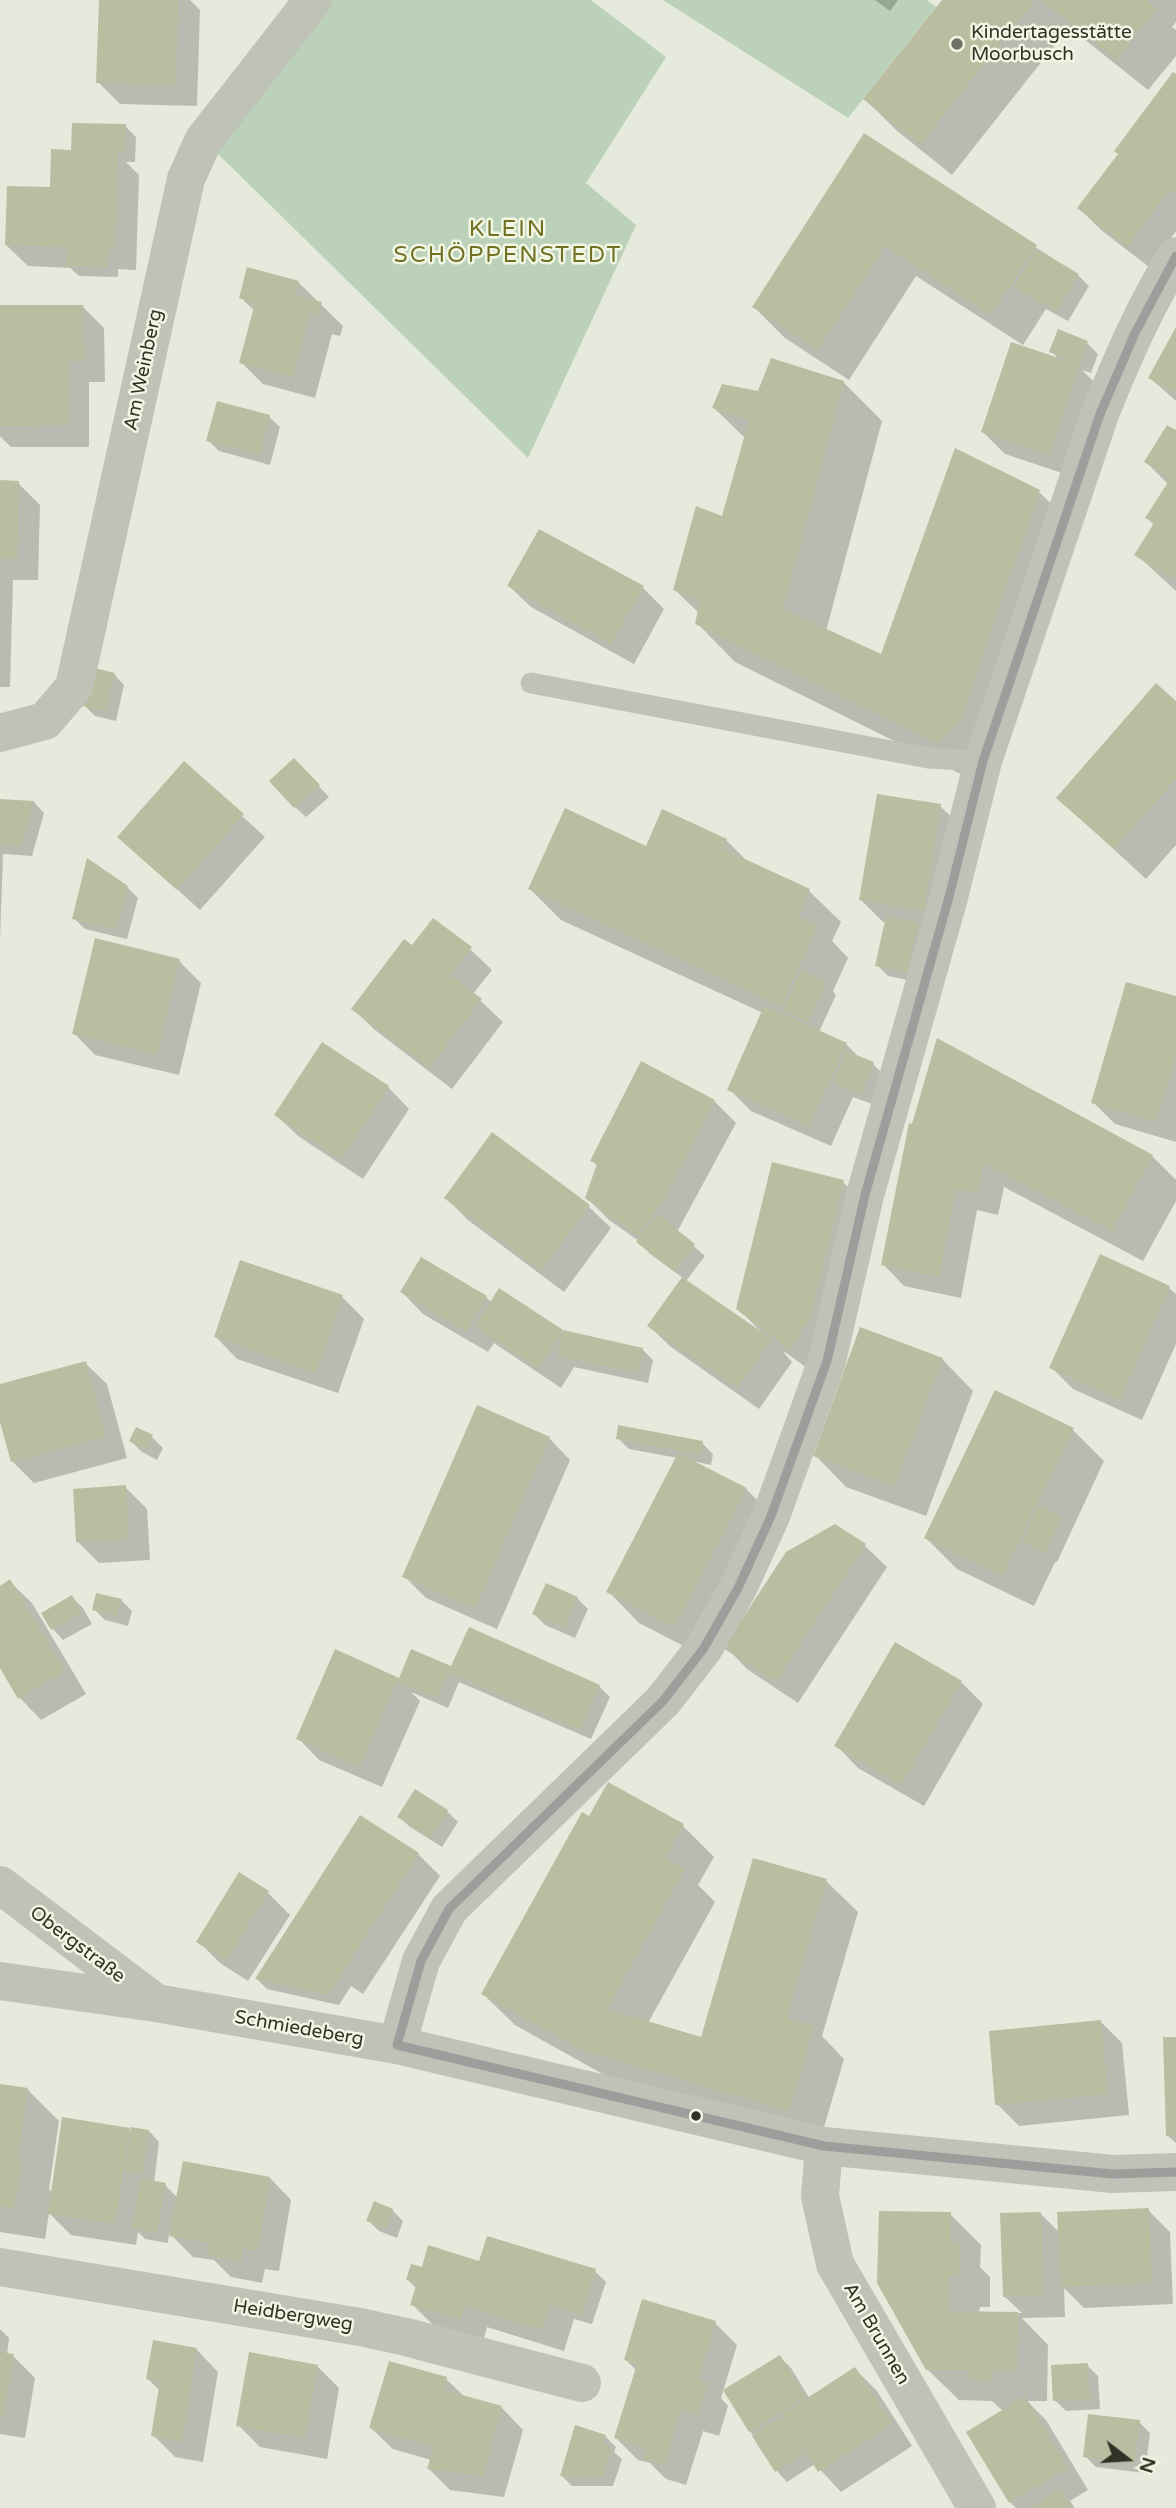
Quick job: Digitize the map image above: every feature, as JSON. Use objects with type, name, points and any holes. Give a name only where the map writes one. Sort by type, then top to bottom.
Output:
[{"type":"street","name":"Am Weinberg","points":[[0,733],[45,721],[74,687],[186,179],[203,141],[313,0]]},
{"type":"street","points":[[397,2045],[421,1961],[449,1909],[663,1701],[704,1648],[738,1588],[771,1516],[827,1361],[865,1195],[949,897],[983,761],[1096,426],[1121,360],[1157,287],[1176,256]]},
{"type":"street","name":"Obergstraße","points":[[0,1885],[156,2003]]},
{"type":"street","name":"Schmiedeberg","points":[[0,1981],[156,2003],[397,2045],[824,2146],[1113,2174],[1176,2172]]},
{"type":"street","name":"Am Brunnen","points":[[824,2146],[820,2196],[835,2263],[977,2508]]},
{"type":"street","name":"Heidbergweg","points":[[0,2267],[371,2330],[582,2383]]},
{"type":"lane","points":[[531,683],[928,758],[983,761]]},
{"type":"green space","points":[[328,0],[591,0],[666,57],[586,183],[636,225],[528,458],[212,148]]},
{"type":"green space","points":[[663,0],[927,0],[936,7],[848,118]]},
{"type":"building","points":[[99,0],[178,0],[176,85],[96,83]]},
{"type":"building","points":[[942,0],[1035,0],[920,145],[863,99]]},
{"type":"building","points":[[1041,0],[1146,0],[1157,9],[1116,60]]},
{"type":"building","points":[[1173,72],[1176,74],[1176,189],[1172,194],[1151,179],[1167,193],[1127,247],[1077,208],[1118,154],[1114,151]]},
{"type":"building","points":[[72,123],[126,124],[125,152],[118,151],[115,249],[108,249],[107,267],[66,266],[67,247],[5,245],[7,186],[50,187],[51,149],[71,150]]},
{"type":"building","points":[[864,133],[1037,245],[991,315],[885,246],[818,350],[752,307]]},
{"type":"building","points":[[1037,249],[1079,274],[1056,312],[1014,287]]},
{"type":"building","points":[[247,267],[299,281],[295,295],[322,302],[318,315],[310,314],[293,377],[239,363],[255,303],[239,298]]},
{"type":"building","points":[[0,305],[83,305],[84,361],[68,361],[68,425],[0,426]]},
{"type":"building","points":[[1176,327],[1176,393],[1148,378]]},
{"type":"building","points":[[1058,329],[1088,341],[1080,364],[1049,352]]},
{"type":"building","points":[[1011,342],[1080,365],[1049,455],[981,432]]},
{"type":"building","points":[[771,358],[844,381],[783,609],[881,654],[955,448],[1040,490],[960,721],[938,744],[695,624],[700,600],[673,590],[696,506],[722,516],[749,420],[712,408],[722,384],[758,391]]},
{"type":"building","points":[[217,401],[270,415],[260,455],[206,441]]},
{"type":"building","points":[[1167,425],[1176,430],[1176,574],[1172,579],[1134,555],[1154,523],[1145,518],[1170,479],[1144,462]]},
{"type":"building","points":[[0,480],[19,481],[17,559],[0,559]]},
{"type":"building","points":[[539,529],[644,586],[611,644],[507,586]]},
{"type":"building","points":[[91,667],[115,673],[105,711],[82,706]]},
{"type":"building","points":[[1156,683],[1176,701],[1176,779],[1114,849],[1056,798]]},
{"type":"building","points":[[294,758],[320,785],[294,808],[269,781]]},
{"type":"building","points":[[184,761],[244,814],[177,890],[117,837]]},
{"type":"building","points":[[877,794],[941,804],[924,911],[859,900]]},
{"type":"building","points":[[0,799],[34,801],[21,846],[0,844]]},
{"type":"building","points":[[565,808],[646,846],[662,809],[727,839],[723,849],[810,889],[798,916],[818,925],[781,1006],[528,889]]},
{"type":"building","points":[[87,858],[128,886],[116,930],[72,919]]},
{"type":"building","points":[[886,916],[918,923],[907,972],[875,966]]},
{"type":"building","points":[[433,918],[472,947],[450,975],[482,999],[429,1068],[351,1009],[404,939],[412,945]]},
{"type":"building","points":[[95,938],[180,959],[157,1055],[72,1034]]},
{"type":"building","points":[[801,970],[827,982],[808,1022],[783,1010]]},
{"type":"building","points":[[1126,982],[1176,996],[1176,1055],[1156,1122],[1091,1103]]},
{"type":"building","points":[[764,1006],[847,1043],[809,1126],[727,1090]]},
{"type":"building","points":[[937,1038],[1153,1155],[1112,1231],[984,1163],[977,1194],[956,1189],[939,1277],[881,1265],[909,1123],[912,1124]]},
{"type":"building","points":[[322,1042],[389,1086],[341,1159],[274,1115]]},
{"type":"building","points":[[846,1051],[874,1062],[861,1095],[833,1083]]},
{"type":"building","points":[[641,1061],[715,1100],[664,1199],[638,1236],[585,1198],[597,1164],[590,1161]]},
{"type":"building","points":[[492,1132],[590,1205],[541,1271],[444,1198]]},
{"type":"building","points":[[772,1162],[844,1180],[810,1318],[790,1350],[736,1309]]},
{"type":"building","points":[[657,1214],[695,1244],[675,1272],[636,1242]]},
{"type":"building","points":[[1100,1254],[1170,1286],[1120,1400],[1049,1368]]},
{"type":"building","points":[[421,1257],[487,1296],[466,1332],[400,1292]]},
{"type":"building","points":[[240,1260],[343,1295],[316,1373],[214,1337]]},
{"type":"building","points":[[682,1277],[772,1339],[737,1388],[647,1326]]},
{"type":"building","points":[[499,1288],[563,1330],[538,1368],[475,1326]]},
{"type":"building","points":[[860,1327],[943,1358],[895,1486],[813,1456]]},
{"type":"building","points":[[563,1330],[643,1348],[638,1373],[557,1356]]},
{"type":"building","points":[[86,1361],[106,1437],[11,1462],[0,1422],[0,1384]]},
{"type":"building","points":[[995,1390],[1074,1428],[1002,1576],[924,1538]]},
{"type":"building","points":[[477,1405],[550,1437],[475,1608],[402,1577]]},
{"type":"building","points":[[618,1425],[703,1441],[701,1455],[616,1439]]},
{"type":"building","points":[[136,1427],[153,1435],[146,1450],[129,1441]]},
{"type":"building","points":[[678,1453],[747,1488],[674,1627],[606,1592]]},
{"type":"building","points":[[126,1485],[129,1539],[76,1542],[73,1489]]},
{"type":"building","points":[[1038,1505],[1062,1516],[1046,1553],[1022,1542]]},
{"type":"building","points":[[835,1524],[866,1544],[776,1682],[723,1648],[786,1552]]},
{"type":"building","points":[[10,1579],[65,1671],[18,1699],[0,1668],[0,1586]]},
{"type":"building","points":[[546,1583],[578,1597],[564,1628],[532,1614]]},
{"type":"building","points":[[96,1593],[122,1599],[117,1616],[92,1610]]},
{"type":"building","points":[[72,1595],[82,1613],[51,1630],[41,1613]]},
{"type":"building","points":[[469,1627],[600,1685],[580,1730],[449,1672],[437,1698],[397,1681],[360,1767],[296,1739],[335,1649],[399,1678],[411,1649],[451,1666]]},
{"type":"building","points":[[895,1642],[962,1681],[901,1785],[834,1746]]},
{"type":"building","points":[[608,1782],[684,1824],[665,1858],[685,1869],[607,2009],[701,2037],[753,1858],[827,1879],[787,2018],[814,2026],[789,2111],[584,2051],[481,1994],[582,1812],[589,1816]]},
{"type":"building","points":[[415,1789],[448,1810],[431,1838],[397,1817]]},
{"type":"building","points":[[360,1815],[419,1853],[328,1995],[255,1979]]},
{"type":"building","points":[[239,1872],[269,1891],[226,1961],[196,1942]]},
{"type":"building","points":[[1101,2020],[1108,2094],[995,2105],[989,2031]]},
{"type":"building","points":[[1163,2037],[1176,2037],[1176,2136],[1166,2136]]},
{"type":"building","points":[[0,2084],[28,2088],[18,2159],[22,2160],[14,2209],[0,2206]]},
{"type":"building","points":[[62,2117],[130,2128],[115,2224],[48,2214]]},
{"type":"building","points":[[131,2127],[149,2130],[143,2173],[125,2171]]},
{"type":"building","points":[[183,2161],[270,2177],[258,2251],[243,2248],[241,2262],[208,2256],[209,2243],[169,2236]]},
{"type":"building","points":[[141,2178],[166,2183],[157,2233],[132,2228]]},
{"type":"building","points":[[374,2201],[393,2209],[386,2228],[366,2221]]},
{"type":"building","points":[[1149,2208],[1152,2283],[1061,2287],[1057,2212]]},
{"type":"building","points":[[879,2211],[951,2212],[950,2243],[960,2244],[959,2276],[949,2276],[948,2311],[1018,2312],[1017,2371],[993,2371],[992,2381],[969,2380],[969,2370],[926,2370],[877,2283]]},
{"type":"building","points":[[1041,2212],[1044,2295],[1003,2297],[1000,2213]]},
{"type":"building","points":[[487,2236],[596,2269],[581,2315],[550,2305],[542,2330],[465,2306],[461,2320],[410,2305],[417,2283],[406,2280],[411,2264],[422,2267],[428,2245],[479,2261]]},
{"type":"building","points":[[642,2299],[716,2321],[698,2380],[708,2382],[698,2415],[681,2410],[664,2465],[643,2458],[646,2448],[614,2438],[637,2364],[624,2360]]},
{"type":"building","points":[[153,2340],[197,2348],[182,2442],[151,2436],[160,2381],[146,2379]]},
{"type":"building","points":[[0,2352],[14,2354],[3,2417],[0,2417]]},
{"type":"building","points":[[249,2352],[318,2365],[305,2438],[236,2426]]},
{"type":"building","points":[[780,2355],[806,2397],[749,2432],[723,2390]]},
{"type":"building","points":[[389,2361],[447,2377],[444,2390],[502,2406],[483,2476],[427,2469],[434,2447],[369,2428]]},
{"type":"building","points":[[1088,2363],[1090,2399],[1053,2401],[1051,2365]]},
{"type":"building","points":[[855,2367],[892,2424],[818,2472],[781,2415]]},
{"type":"building","points":[[1025,2396],[1068,2468],[1009,2503],[966,2432]]},
{"type":"building","points":[[1088,2414],[1140,2420],[1134,2463],[1083,2457]]},
{"type":"building","points":[[781,2417],[805,2454],[775,2472],[752,2436]]},
{"type":"building","points":[[575,2425],[606,2435],[603,2443],[612,2447],[603,2476],[560,2476]]},
{"type":"building","points":[[1061,2489],[1072,2508],[1030,2508]]},
{"type":"transit line","points":[[397,2045],[421,1961],[449,1909],[663,1701],[704,1648],[738,1588],[771,1516],[827,1361],[865,1195],[949,897],[983,761],[1100,414],[1135,333],[1176,256]]},
{"type":"transit line","points":[[397,2045],[824,2146],[1113,2174],[1176,2172]]},
{"type":"place","name":"Kindertagesstätte Moorbusch","points":[[957,44]]},
{"type":"district","name":"KLEIN SCHÖPPENSTEDT","points":[[508,243]]}]
